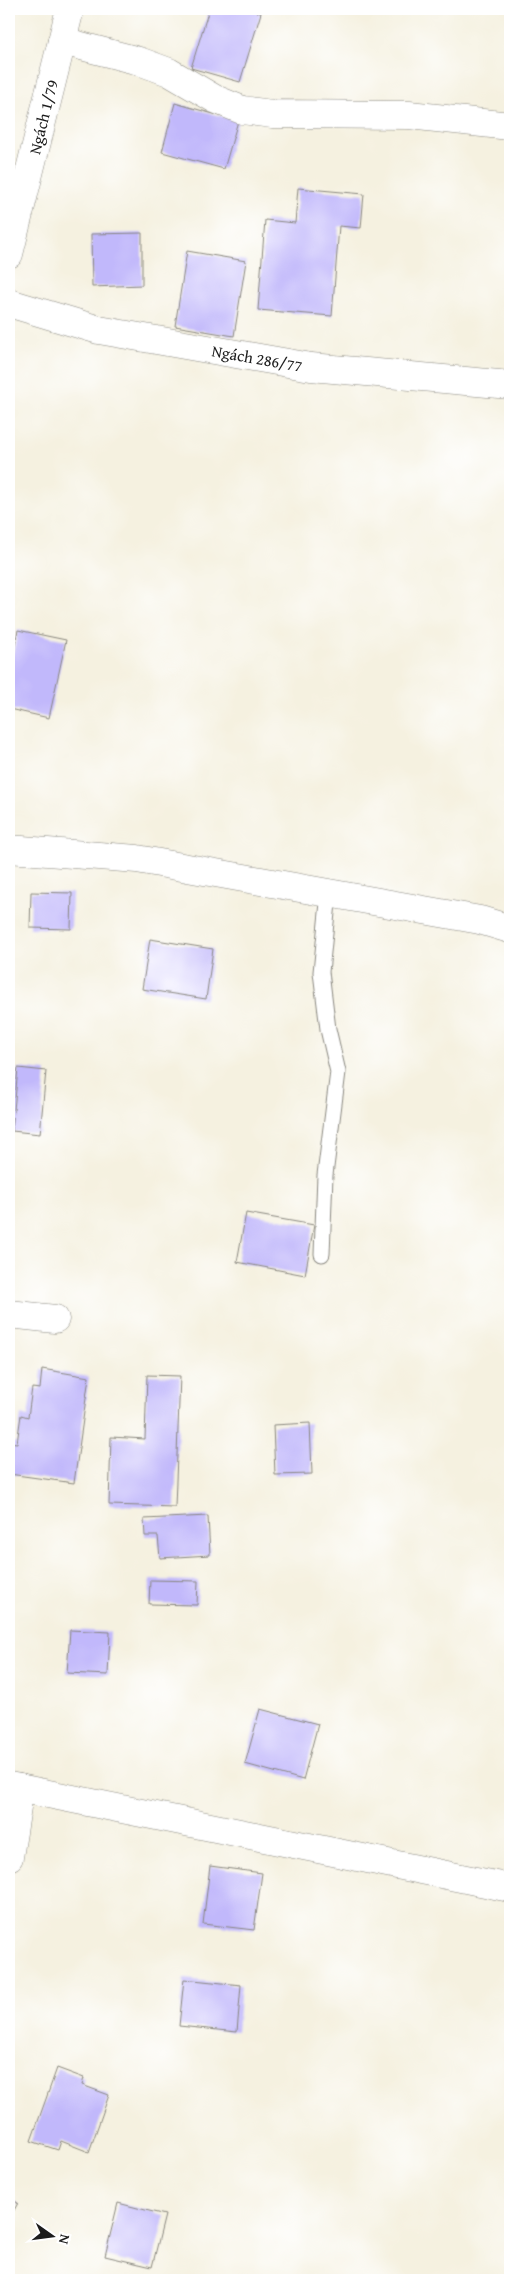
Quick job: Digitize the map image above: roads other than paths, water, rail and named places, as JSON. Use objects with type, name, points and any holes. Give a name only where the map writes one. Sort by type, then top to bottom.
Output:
[{"type":"street","name":"Ngách 1/79","points":[[9,254],[70,9]]},
{"type":"street","points":[[62,41],[139,60],[169,72],[215,99],[242,110],[272,114],[409,114],[510,126]]},
{"type":"street","name":"Ngách 286/77","points":[[9,303],[99,330],[311,368],[510,385]]},
{"type":"street","points":[[9,849],[138,859],[480,920],[510,929]]},
{"type":"street","points":[[9,1314],[55,1319]]},
{"type":"street","points":[[9,1858],[14,1787],[510,1888]]},
{"type":"lane","points":[[322,1254],[325,1174],[338,1072],[328,1029],[321,972],[329,893]]}]
